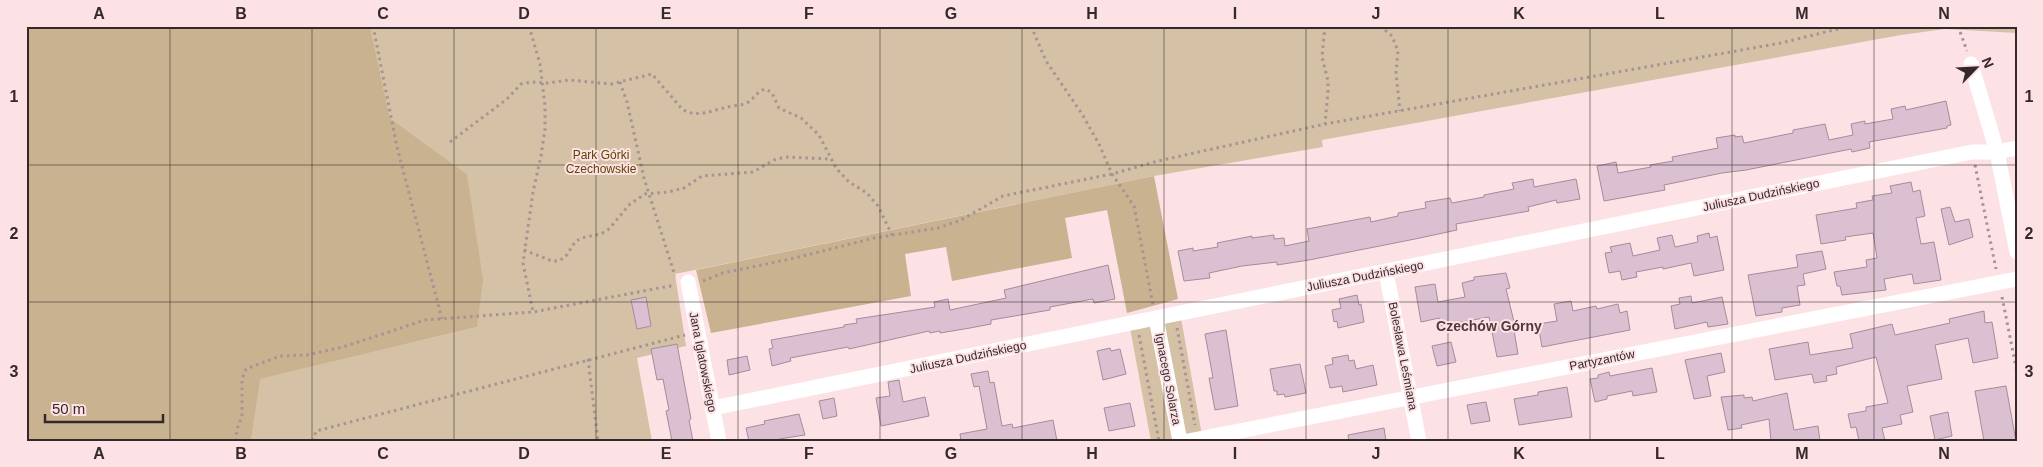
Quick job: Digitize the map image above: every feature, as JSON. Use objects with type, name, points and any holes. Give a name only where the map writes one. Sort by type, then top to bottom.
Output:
[{"type":"street","points":[[1971,64],[1996,152],[2017,252]]},
{"type":"street","name":"Juliusza Dudzińskiego","points":[[713,408],[1972,152],[1996,152],[2017,148]]},
{"type":"street","name":"Bolesława Leśmiana","points":[[1386,272],[1419,441]]},
{"type":"street","name":"Partyzantów","points":[[1192,439],[2017,279]]},
{"type":"street","name":"Jana Iglatowskiego","points":[[685,285],[698,332],[719,441]]},
{"type":"street","name":"Ignacego Solarza","points":[[1156,318],[1180,441]]},
{"type":"path","points":[[373,26],[397,147],[442,319]]},
{"type":"path","points":[[529,26],[540,64],[543,83],[545,129],[523,263],[533,312]]},
{"type":"path","points":[[1031,26],[1046,61],[1086,121],[1112,174],[1134,206],[1156,318]]},
{"type":"path","points":[[1325,26],[1322,57],[1328,81],[1328,91],[1325,124]]},
{"type":"path","points":[[1380,26],[1392,36],[1398,51],[1396,73],[1400,111]]},
{"type":"path","points":[[236,441],[237,429],[242,416],[242,379],[246,369],[280,356],[307,355],[343,347],[425,320],[533,312],[685,285],[723,273],[892,235],[932,230],[957,222],[1003,196],[1112,174],[1158,161],[1325,124],[1781,43],[1850,26]]},
{"type":"path","points":[[1958,26],[1971,64]]},
{"type":"path","points":[[450,142],[507,99],[517,87],[531,82],[543,83],[569,80],[611,84],[652,74],[682,109],[696,114],[744,104],[766,89],[769,90],[780,108],[795,114],[819,135],[830,159],[849,182],[873,199],[886,218],[892,235]]},
{"type":"path","points":[[620,82],[627,102],[638,157],[649,193],[685,285]]},
{"type":"path","points":[[1972,152],[2017,372]]},
{"type":"path","points":[[524,250],[552,261],[559,261],[566,256],[575,242],[586,236],[601,234],[609,229],[630,204],[649,193],[663,193],[684,188],[702,176],[753,172],[774,160],[785,157],[830,159]]},
{"type":"path","points":[[1175,314],[1192,439]]},
{"type":"path","points":[[1137,322],[1159,441]]},
{"type":"path","points":[[313,441],[316,431],[698,332]]},
{"type":"path","points":[[588,359],[598,441]]},
{"type":"green space","name":"Park Górki Czechowskie","points":[[370,26],[2017,26],[2017,33],[1945,29],[1901,35],[1322,140],[1323,147],[1154,176],[675,274],[686,346],[637,358],[652,441],[251,441],[259,379],[477,327],[467,174],[390,118]]},
{"type":"green space","points":[[1181,318],[1203,441],[1151,441],[1130,328]]},
{"type":"shaded area","points":[[26,26],[370,26],[390,118],[467,174],[483,280],[477,327],[260,379],[251,441],[26,441]]},
{"type":"shaded area","points":[[1154,176],[1178,299],[1127,313],[1107,210],[1065,218],[1072,258],[952,281],[946,247],[905,254],[911,296],[711,333],[696,270]]},
{"type":"building","points":[[1946,101],[1951,125],[1947,126],[1947,128],[1869,142],[1870,148],[1852,152],[1851,149],[1722,173],[1664,185],[1665,190],[1604,201],[1597,166],[1616,162],[1618,173],[1651,167],[1650,165],[1673,161],[1672,157],[1718,148],[1716,138],[1735,135],[1735,137],[1742,136],[1744,143],[1825,124],[1829,140],[1853,135],[1851,124],[1865,121],[1865,124],[1893,119],[1891,109],[1905,106],[1906,110]]},
{"type":"building","points":[[1533,179],[1534,187],[1576,179],[1580,199],[1557,203],[1556,200],[1528,207],[1529,211],[1456,224],[1457,230],[1415,239],[1277,265],[1277,262],[1242,266],[1209,273],[1210,278],[1184,281],[1178,251],[1218,247],[1217,243],[1252,236],[1252,238],[1274,235],[1274,239],[1284,238],[1285,246],[1309,241],[1307,229],[1370,217],[1371,222],[1398,216],[1398,213],[1426,208],[1425,202],[1450,198],[1452,203],[1484,197],[1484,195],[1514,189],[1512,183]]},
{"type":"building","points":[[1911,182],[1913,192],[1920,190],[1925,216],[1916,218],[1921,244],[1934,242],[1941,280],[1914,284],[1912,274],[1884,279],[1886,290],[1842,295],[1840,286],[1837,286],[1834,272],[1867,267],[1866,260],[1877,258],[1873,233],[1845,237],[1846,240],[1821,244],[1816,215],[1857,208],[1856,203],[1873,200],[1872,196],[1892,193],[1890,186]]},
{"type":"building","points":[[1950,207],[1955,222],[1969,219],[1973,237],[1949,245],[1941,209]]},
{"type":"building","points":[[1709,233],[1710,238],[1717,236],[1724,270],[1694,276],[1691,263],[1636,272],[1637,277],[1622,280],[1620,271],[1609,273],[1605,253],[1612,252],[1610,247],[1630,243],[1633,256],[1660,250],[1657,238],[1672,235],[1675,247],[1698,242],[1697,236]]},
{"type":"building","points":[[1822,251],[1826,269],[1803,274],[1805,285],[1797,286],[1800,305],[1782,308],[1782,312],[1756,316],[1748,275],[1798,267],[1796,255]]},
{"type":"building","points":[[1108,265],[1115,299],[1094,303],[1093,299],[1050,307],[1050,310],[991,320],[991,324],[940,333],[940,331],[930,333],[929,331],[849,349],[848,347],[790,358],[791,361],[772,366],[769,349],[773,348],[771,340],[844,327],[844,325],[857,323],[856,319],[935,307],[934,302],[948,299],[950,310],[1006,298],[1004,290]]},
{"type":"building","points":[[1506,273],[1510,288],[1506,289],[1516,330],[1514,330],[1518,354],[1497,357],[1489,317],[1441,326],[1439,318],[1421,322],[1415,287],[1435,284],[1438,302],[1465,297],[1462,283],[1474,280],[1474,277]]},
{"type":"building","points":[[1357,295],[1359,305],[1361,304],[1364,322],[1338,328],[1337,321],[1334,322],[1332,310],[1341,308],[1339,299]]},
{"type":"building","points":[[1691,296],[1692,303],[1722,297],[1728,324],[1708,327],[1707,322],[1675,329],[1671,306],[1680,304],[1679,298]]},
{"type":"building","points":[[646,297],[651,326],[637,329],[631,300]]},
{"type":"building","points":[[1571,301],[1573,311],[1596,306],[1597,309],[1618,304],[1620,313],[1627,311],[1630,330],[1542,347],[1538,324],[1557,321],[1554,304]]},
{"type":"building","points":[[1984,311],[1985,323],[1992,322],[1998,358],[1973,363],[1968,338],[1935,345],[1942,379],[1907,386],[1913,412],[1900,415],[1902,424],[1882,428],[1885,441],[1859,441],[1856,427],[1851,428],[1848,414],[1866,411],[1866,407],[1888,403],[1876,357],[1836,367],[1837,374],[1826,376],[1827,381],[1814,383],[1812,374],[1775,380],[1769,349],[1808,342],[1810,355],[1853,348],[1850,334],[1892,324],[1895,335],[1950,323],[1949,319]]},
{"type":"building","points":[[1226,330],[1238,406],[1215,410],[1209,378],[1213,378],[1205,334]]},
{"type":"building","points":[[1451,342],[1456,362],[1437,366],[1432,346]]},
{"type":"building","points":[[677,344],[691,419],[689,420],[693,441],[672,441],[666,411],[669,410],[663,379],[657,380],[651,349]]},
{"type":"building","points":[[1110,348],[1111,351],[1120,349],[1126,374],[1103,380],[1097,351]]},
{"type":"building","points":[[1721,353],[1725,372],[1707,376],[1711,396],[1694,399],[1685,360]]},
{"type":"building","points":[[1348,355],[1349,361],[1354,360],[1356,369],[1373,365],[1377,385],[1343,392],[1342,386],[1330,388],[1325,366],[1333,364],[1332,358]]},
{"type":"building","points":[[747,356],[750,370],[729,375],[727,360]]},
{"type":"building","points":[[1300,364],[1306,393],[1285,397],[1284,394],[1277,395],[1277,391],[1274,391],[1270,369]]},
{"type":"building","points":[[1652,368],[1657,392],[1633,396],[1632,391],[1607,396],[1607,399],[1595,402],[1590,379],[1598,378],[1598,375],[1609,372],[1610,376]]},
{"type":"building","points":[[988,371],[990,383],[994,382],[1002,426],[1012,424],[1013,428],[1053,420],[1057,441],[961,441],[960,434],[987,429],[979,386],[974,387],[971,374]]},
{"type":"building","points":[[899,380],[903,402],[925,397],[929,416],[881,426],[876,398],[890,396],[888,382]]},
{"type":"building","points":[[2006,386],[2016,441],[1984,441],[1975,391]]},
{"type":"building","points":[[1567,387],[1572,417],[1519,425],[1514,399],[1538,395],[1538,392]]},
{"type":"building","points":[[1787,393],[1794,430],[1818,426],[1820,441],[1771,441],[1769,419],[1741,425],[1742,428],[1728,430],[1721,397],[1744,395],[1744,398],[1752,397],[1753,401]]},
{"type":"building","points":[[834,398],[837,416],[823,419],[819,401]]},
{"type":"building","points":[[1486,402],[1490,421],[1471,424],[1467,405]]},
{"type":"building","points":[[1130,403],[1135,426],[1109,431],[1104,408]]},
{"type":"building","points":[[1948,412],[1952,436],[1935,440],[1930,416]]},
{"type":"building","points":[[799,414],[805,435],[779,439],[779,441],[749,441],[746,428],[765,424],[764,421]]},
{"type":"building","points":[[1384,428],[1386,441],[1349,441],[1348,435]]},
{"type":"district","name":"Czechów Górny","points":[[1489,326]]}]
